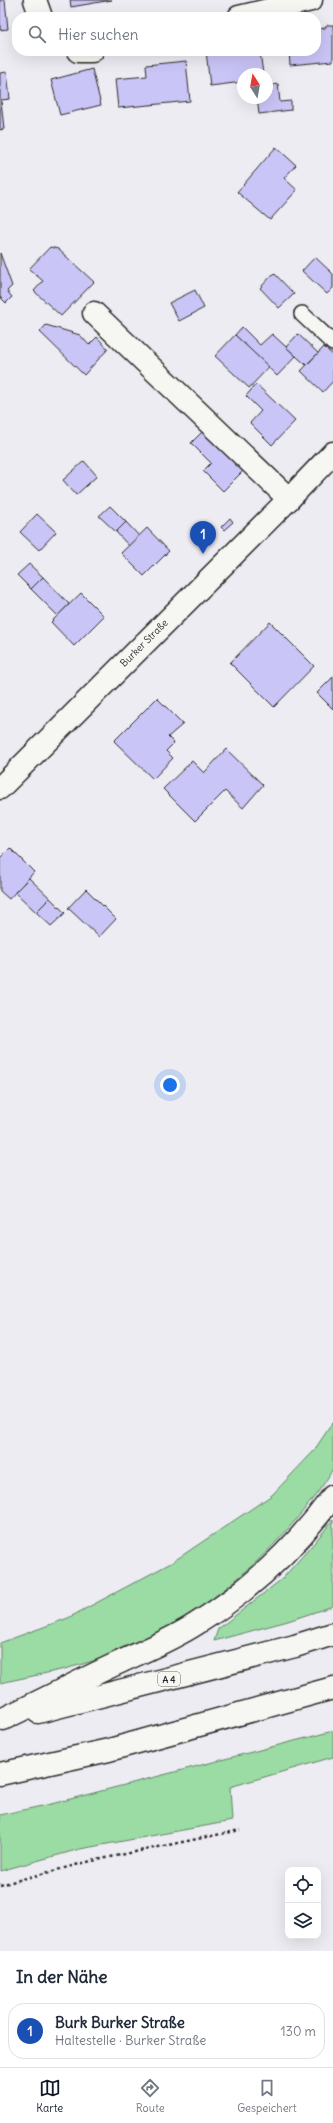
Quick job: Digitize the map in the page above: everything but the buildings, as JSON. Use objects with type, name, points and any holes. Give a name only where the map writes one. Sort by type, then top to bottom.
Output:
[{"type":"main road","points":[[34,0],[39,12]]},
{"type":"main road","points":[[260,12],[311,0]]},
{"type":"main road","points":[[94,313],[289,499]]},
{"type":"main road","name":"Burker Straße","points":[[0,788],[289,499],[333,453]]},
{"type":"main road","points":[[2,1720],[157,1646],[196,1624],[232,1599],[266,1571],[298,1540],[333,1496]]},
{"type":"main road","name":"A 4","points":[[2,1720],[70,1705],[333,1634]]},
{"type":"main road","points":[[0,1774],[109,1750],[333,1688]]},
{"type":"lane","points":[[302,314],[333,343]]},
{"type":"path","points":[[0,1885],[87,1862],[240,1830]]},
{"type":"green space","points":[[333,1422],[333,1467],[327,1479],[294,1522],[273,1545],[250,1568],[225,1589],[172,1625],[143,1641],[113,1654],[73,1667],[0,1683],[0,1643],[68,1618],[171,1563],[272,1495],[313,1452]]},
{"type":"green space","points":[[333,1520],[333,1606],[288,1621],[214,1641],[218,1629],[282,1579]]},
{"type":"green space","points":[[333,1731],[333,1757],[230,1787],[232,1821],[80,1849],[0,1871],[0,1815],[51,1804]]},
{"type":"place","name":"Burk Burker Straße","points":[[203,554]]}]
